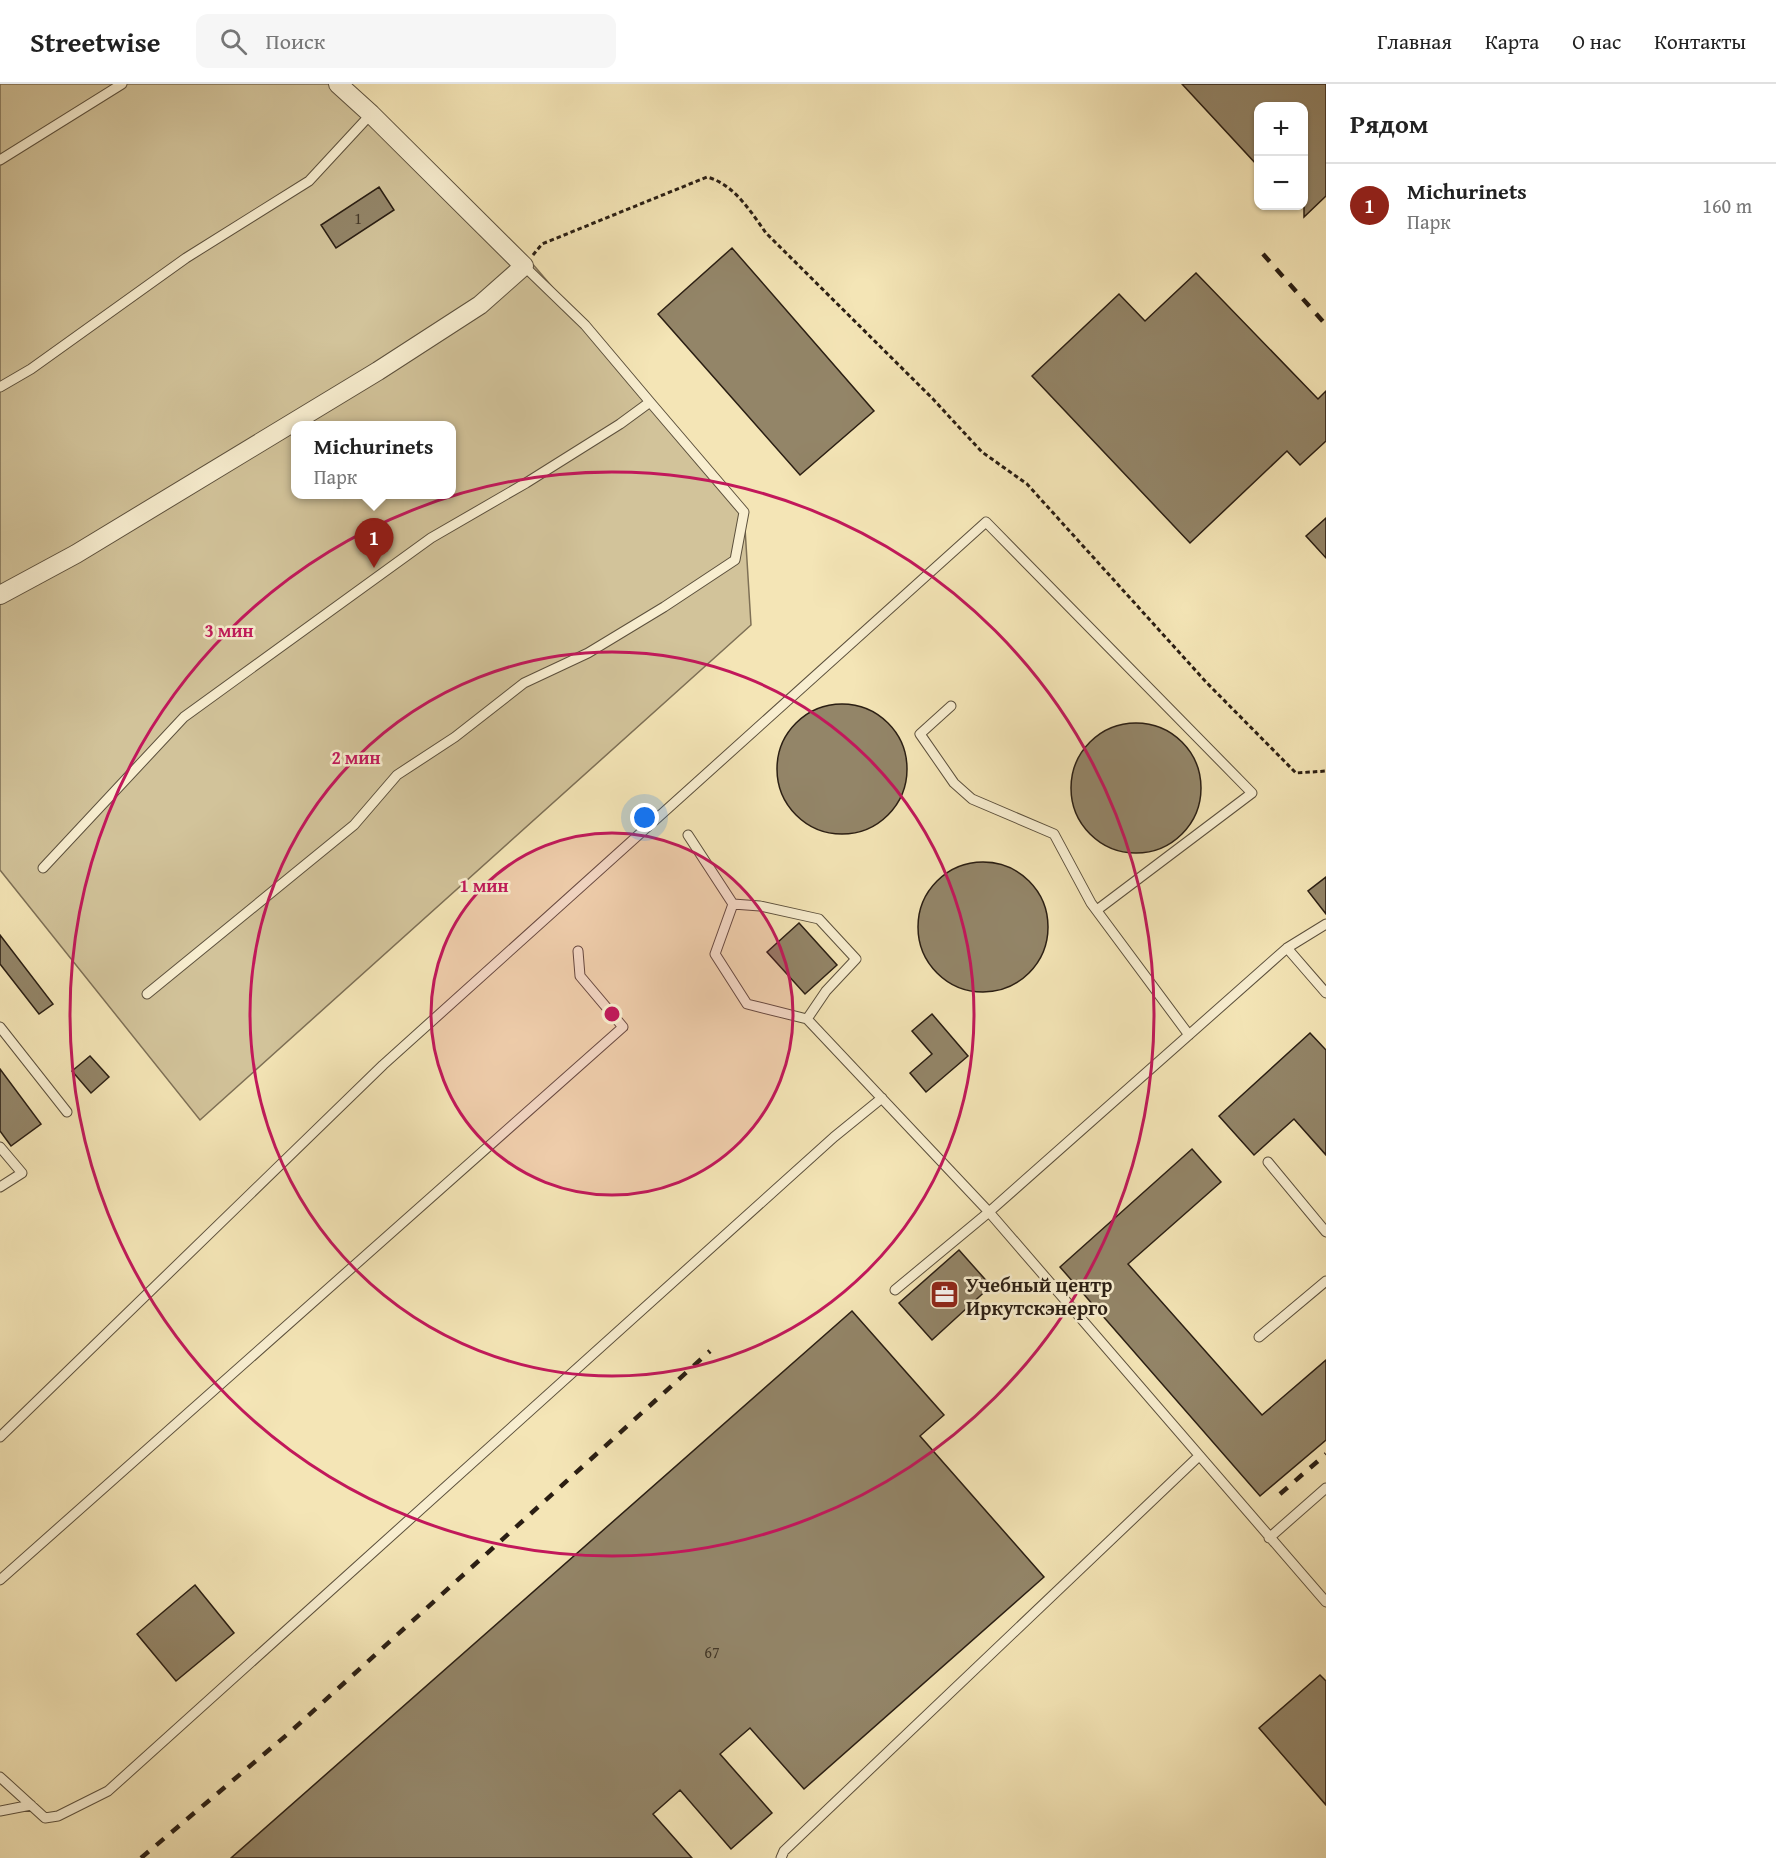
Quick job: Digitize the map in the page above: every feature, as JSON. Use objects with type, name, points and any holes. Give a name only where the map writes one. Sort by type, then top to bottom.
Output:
[{"type":"street","points":[[295,421],[480,305],[524,266],[338,84]]},
{"type":"street","points":[[0,595],[76,554],[291,424]]},
{"type":"lane","points":[[0,160],[122,84]]},
{"type":"lane","points":[[0,387],[31,369],[186,258],[309,181],[371,114]]},
{"type":"lane","points":[[147,994],[354,825],[397,775],[455,737],[524,683],[588,653],[735,560],[744,512],[585,325],[524,266]]},
{"type":"lane","points":[[43,868],[184,717],[431,538],[526,483],[620,424],[650,402]]},
{"type":"lane","points":[[0,1437],[383,1065],[986,522],[1252,793],[1097,910]]},
{"type":"lane","points":[[951,706],[920,735],[933,754],[954,783],[972,799],[1054,834],[1097,910],[1189,1035]]},
{"type":"lane","points":[[688,835],[733,904]]},
{"type":"lane","points":[[733,904],[760,906],[819,919],[856,959],[826,991],[807,1019]]},
{"type":"lane","points":[[733,904],[715,954],[747,1004],[807,1019],[989,1212],[1326,1602]]},
{"type":"lane","points":[[896,1290],[989,1212],[1287,948],[1326,924]]},
{"type":"lane","points":[[1287,948],[1326,993]]},
{"type":"lane","points":[[0,1580],[623,1027],[580,976],[578,951]]},
{"type":"lane","points":[[0,1027],[67,1112]]},
{"type":"lane","points":[[0,1777],[45,1818],[58,1816],[108,1791],[834,1137],[882,1098]]},
{"type":"lane","points":[[0,1147],[22,1173],[0,1187]]},
{"type":"lane","points":[[1268,1162],[1326,1232]]},
{"type":"lane","points":[[1259,1336],[1326,1281]]},
{"type":"lane","points":[[781,1858],[784,1851],[1199,1456]]},
{"type":"lane","points":[[1269,1538],[1326,1488]]},
{"type":"lane","points":[[0,1811],[31,1804]]},
{"type":"path","points":[[524,266],[542,244],[707,177],[719,180],[744,202],[766,232],[933,399],[982,452],[1027,484],[1206,682],[1296,773],[1326,771]]},
{"type":"shaded area","points":[[0,84],[347,84],[525,255],[744,512],[751,625],[200,1120],[0,870]]},
{"type":"building","points":[[1182,84],[1326,84],[1326,196],[1304,217],[1304,210],[1308,210],[1308,102],[1254,102],[1254,162]]},
{"type":"building","points":[[379,187],[394,210],[336,248],[321,225]]},
{"type":"building","points":[[732,248],[874,411],[800,475],[658,314]]},
{"type":"building","points":[[1196,273],[1318,399],[1326,391],[1326,441],[1300,465],[1287,451],[1190,543],[1032,376],[1119,294],[1145,321]]},
{"type":"building","points":[[1326,518],[1326,558],[1306,536]]},
{"type":"building","points":[[842,704],[867,709],[888,723],[902,744],[907,769],[902,794],[888,815],[867,829],[842,834],[817,829],[796,815],[782,794],[777,769],[782,744],[796,723],[817,709]]},
{"type":"building","points":[[1136,723],[1161,728],[1182,742],[1196,763],[1201,788],[1196,813],[1182,834],[1161,848],[1136,853],[1111,848],[1090,834],[1076,813],[1071,788],[1076,763],[1090,742],[1111,728]]},
{"type":"building","points":[[983,862],[1008,867],[1029,881],[1043,902],[1048,927],[1043,952],[1029,973],[1008,987],[983,992],[958,987],[937,973],[923,952],[918,927],[923,902],[937,881],[958,867]]},
{"type":"building","points":[[1326,877],[1326,914],[1308,891]]},
{"type":"building","points":[[799,923],[837,965],[805,994],[767,952]]},
{"type":"building","points":[[0,935],[53,1004],[39,1014],[0,964]]},
{"type":"building","points":[[932,1014],[968,1056],[926,1092],[910,1073],[932,1054],[912,1031]]},
{"type":"building","points":[[1310,1033],[1326,1050],[1326,1155],[1294,1119],[1254,1155],[1219,1116]]},
{"type":"building","points":[[90,1056],[109,1077],[91,1093],[72,1071]]},
{"type":"building","points":[[0,1069],[41,1124],[11,1146],[0,1131]]},
{"type":"building","points":[[1192,1149],[1221,1182],[1128,1264],[1262,1415],[1326,1360],[1326,1440],[1260,1496],[1060,1267]]},
{"type":"building","name":"Учебный центр Иркутскэнерго","points":[[959,1250],[991,1286],[932,1340],[899,1303]]},
{"type":"building","points":[[852,1311],[944,1415],[920,1436],[1044,1577],[804,1789],[750,1728],[720,1754],[772,1813],[731,1849],[680,1790],[653,1814],[692,1858],[231,1858]]},
{"type":"building","points":[[195,1585],[234,1633],[176,1681],[137,1634]]},
{"type":"building","points":[[1320,1675],[1326,1681],[1326,1805],[1259,1728]]},
{"type":"railway","points":[[1263,254],[1326,325]]},
{"type":"railway","points":[[141,1858],[289,1733],[710,1351]]},
{"type":"railway","points":[[1280,1494],[1326,1454]]},
{"type":"place","name":"Michurinets","points":[[374,568]]},
{"type":"place","name":"Учебный центр Иркутскэнерго","points":[[945,1295]]}]
